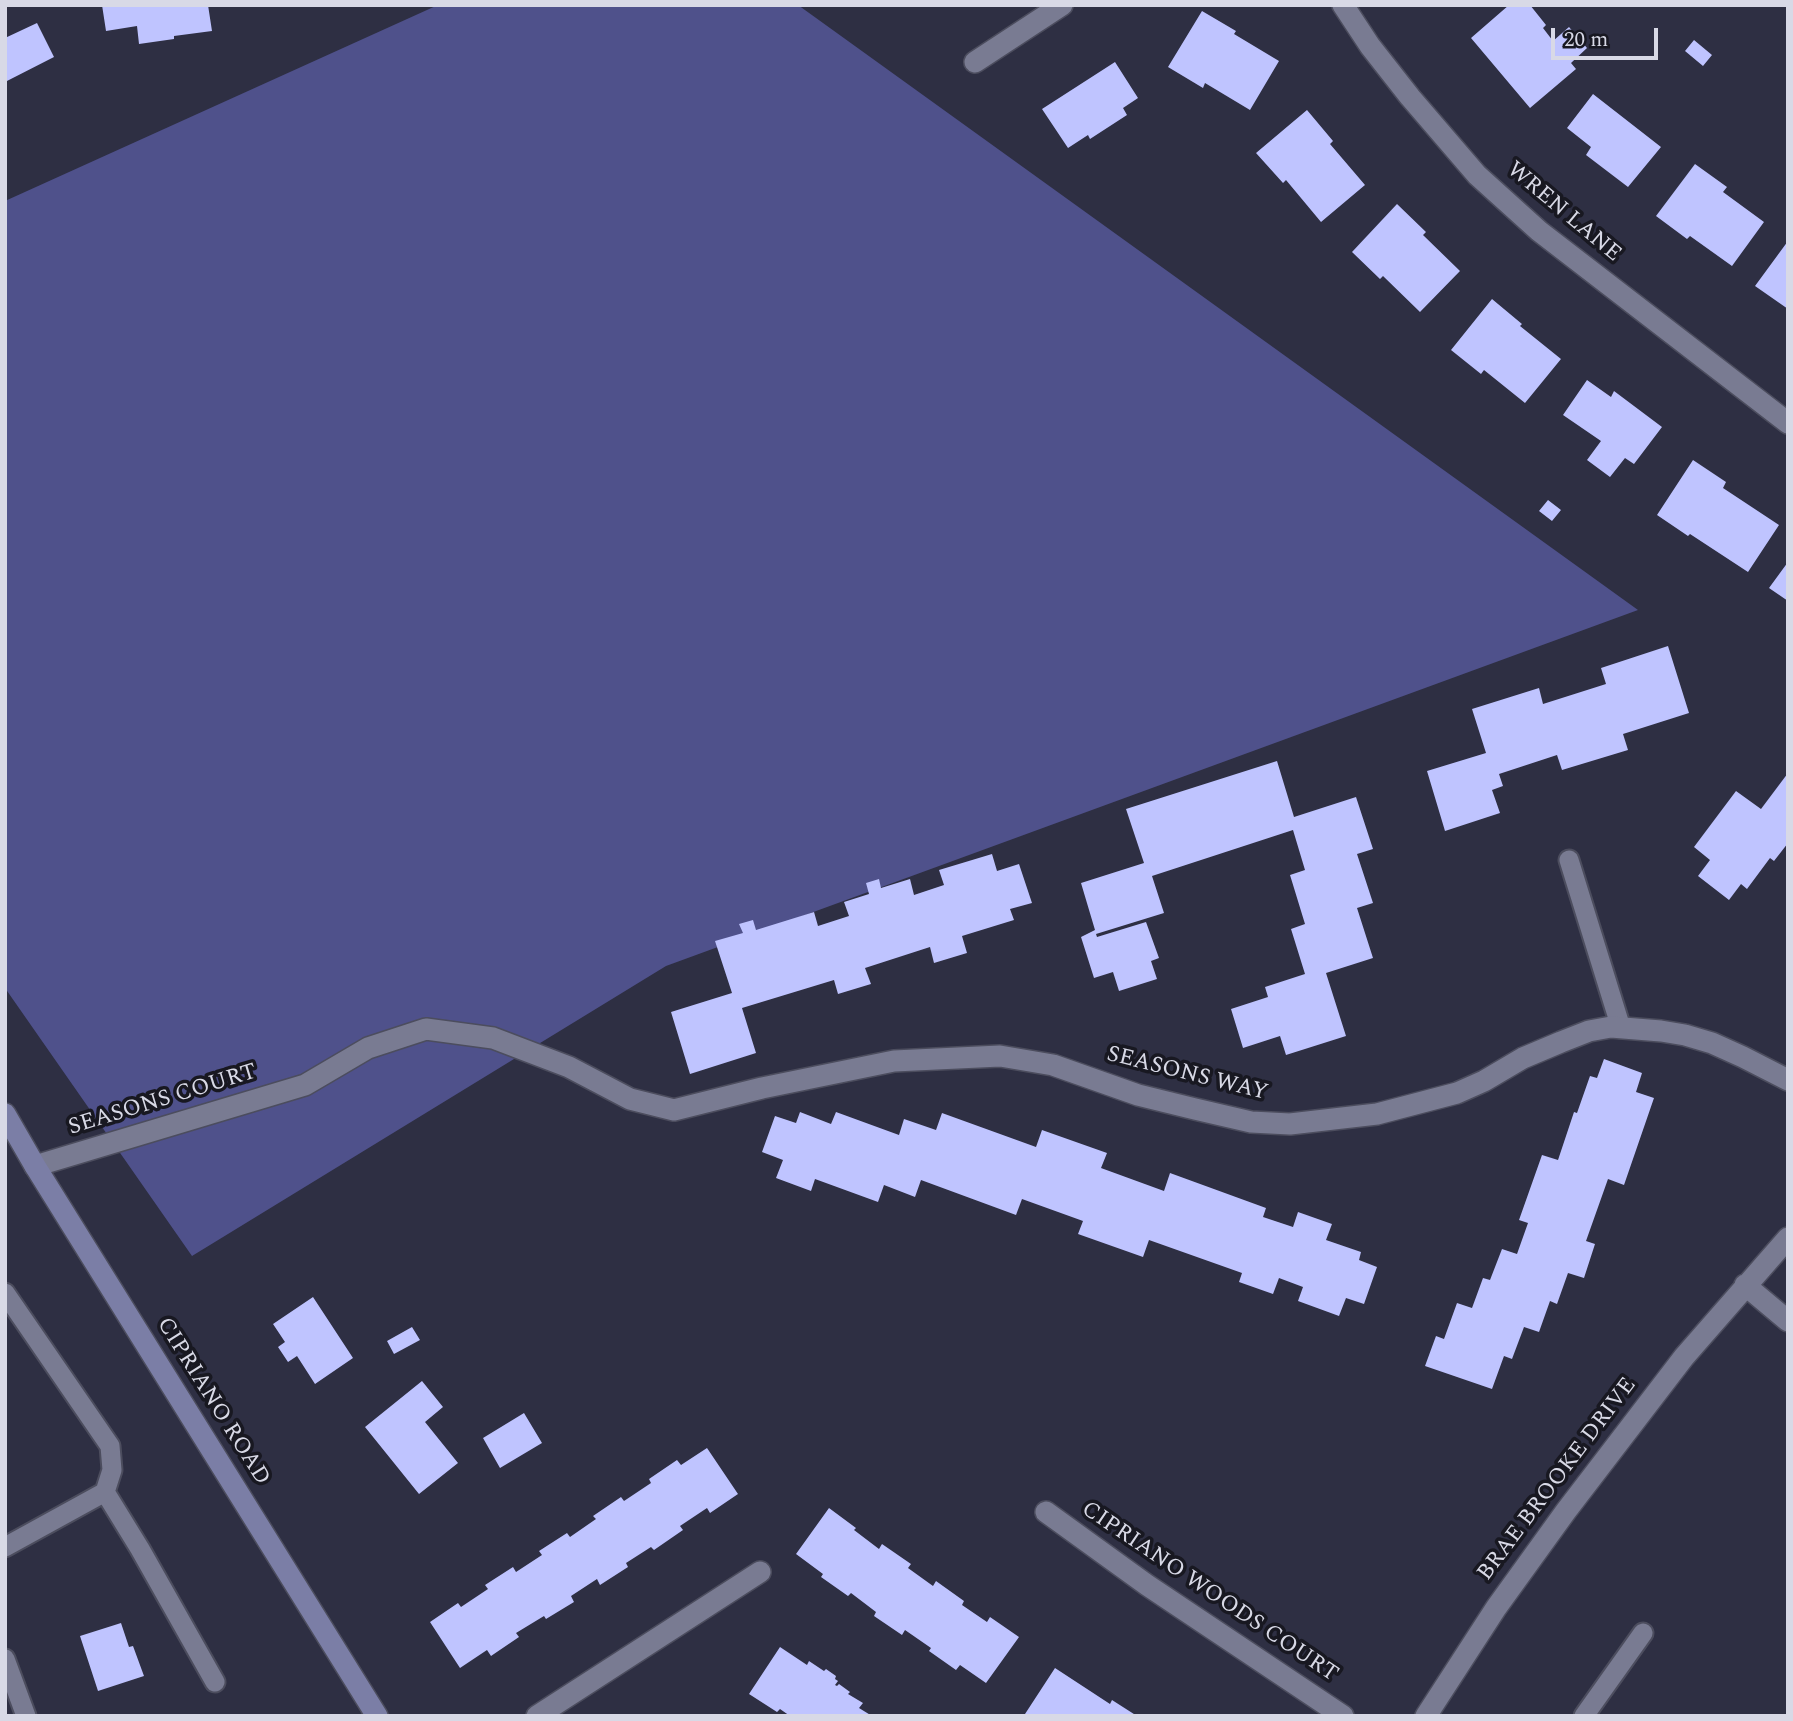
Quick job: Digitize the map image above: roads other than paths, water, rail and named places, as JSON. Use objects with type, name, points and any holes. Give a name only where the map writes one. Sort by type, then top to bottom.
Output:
[{"type":"street","points":[[975,62],[1062,5]]},
{"type":"street","name":"WREN LANE","points":[[1343,5],[1370,46],[1410,97],[1477,175],[1539,231],[1788,423]]},
{"type":"street","name":"SEASONS WAY","points":[[305,1085],[368,1048],[426,1029],[493,1038],[569,1067],[630,1099],[674,1110],[762,1088],[894,1062],[1000,1056],[1053,1065],[1138,1095],[1195,1109],[1251,1122],[1290,1124],[1377,1114],[1457,1093],[1523,1058],[1589,1031],[1611,1027],[1685,1034],[1712,1043],[1788,1080]]},
{"type":"street","name":"SEASONS COURT","points":[[35,1166],[305,1085]]},
{"type":"street","name":"CIPRIANO ROAD","points":[[5,1114],[377,1716]]},
{"type":"street","name":"BRAE BROOKE DRIVE","points":[[1426,1716],[1496,1608],[1566,1511],[1684,1357],[1788,1238]]},
{"type":"street","points":[[1745,1285],[1788,1321]]},
{"type":"street","name":"CIPRIANO WOODS COURT","points":[[1046,1512],[1147,1585],[1343,1716]]},
{"type":"street","points":[[537,1716],[761,1572]]},
{"type":"lane","points":[[1569,860],[1621,1028]]},
{"type":"lane","points":[[5,1293],[110,1446],[112,1469],[105,1492],[5,1547]]},
{"type":"lane","points":[[105,1492],[215,1682]]},
{"type":"lane","points":[[1584,1716],[1643,1633]]},
{"type":"lane","points":[[5,1659],[26,1716]]}]
